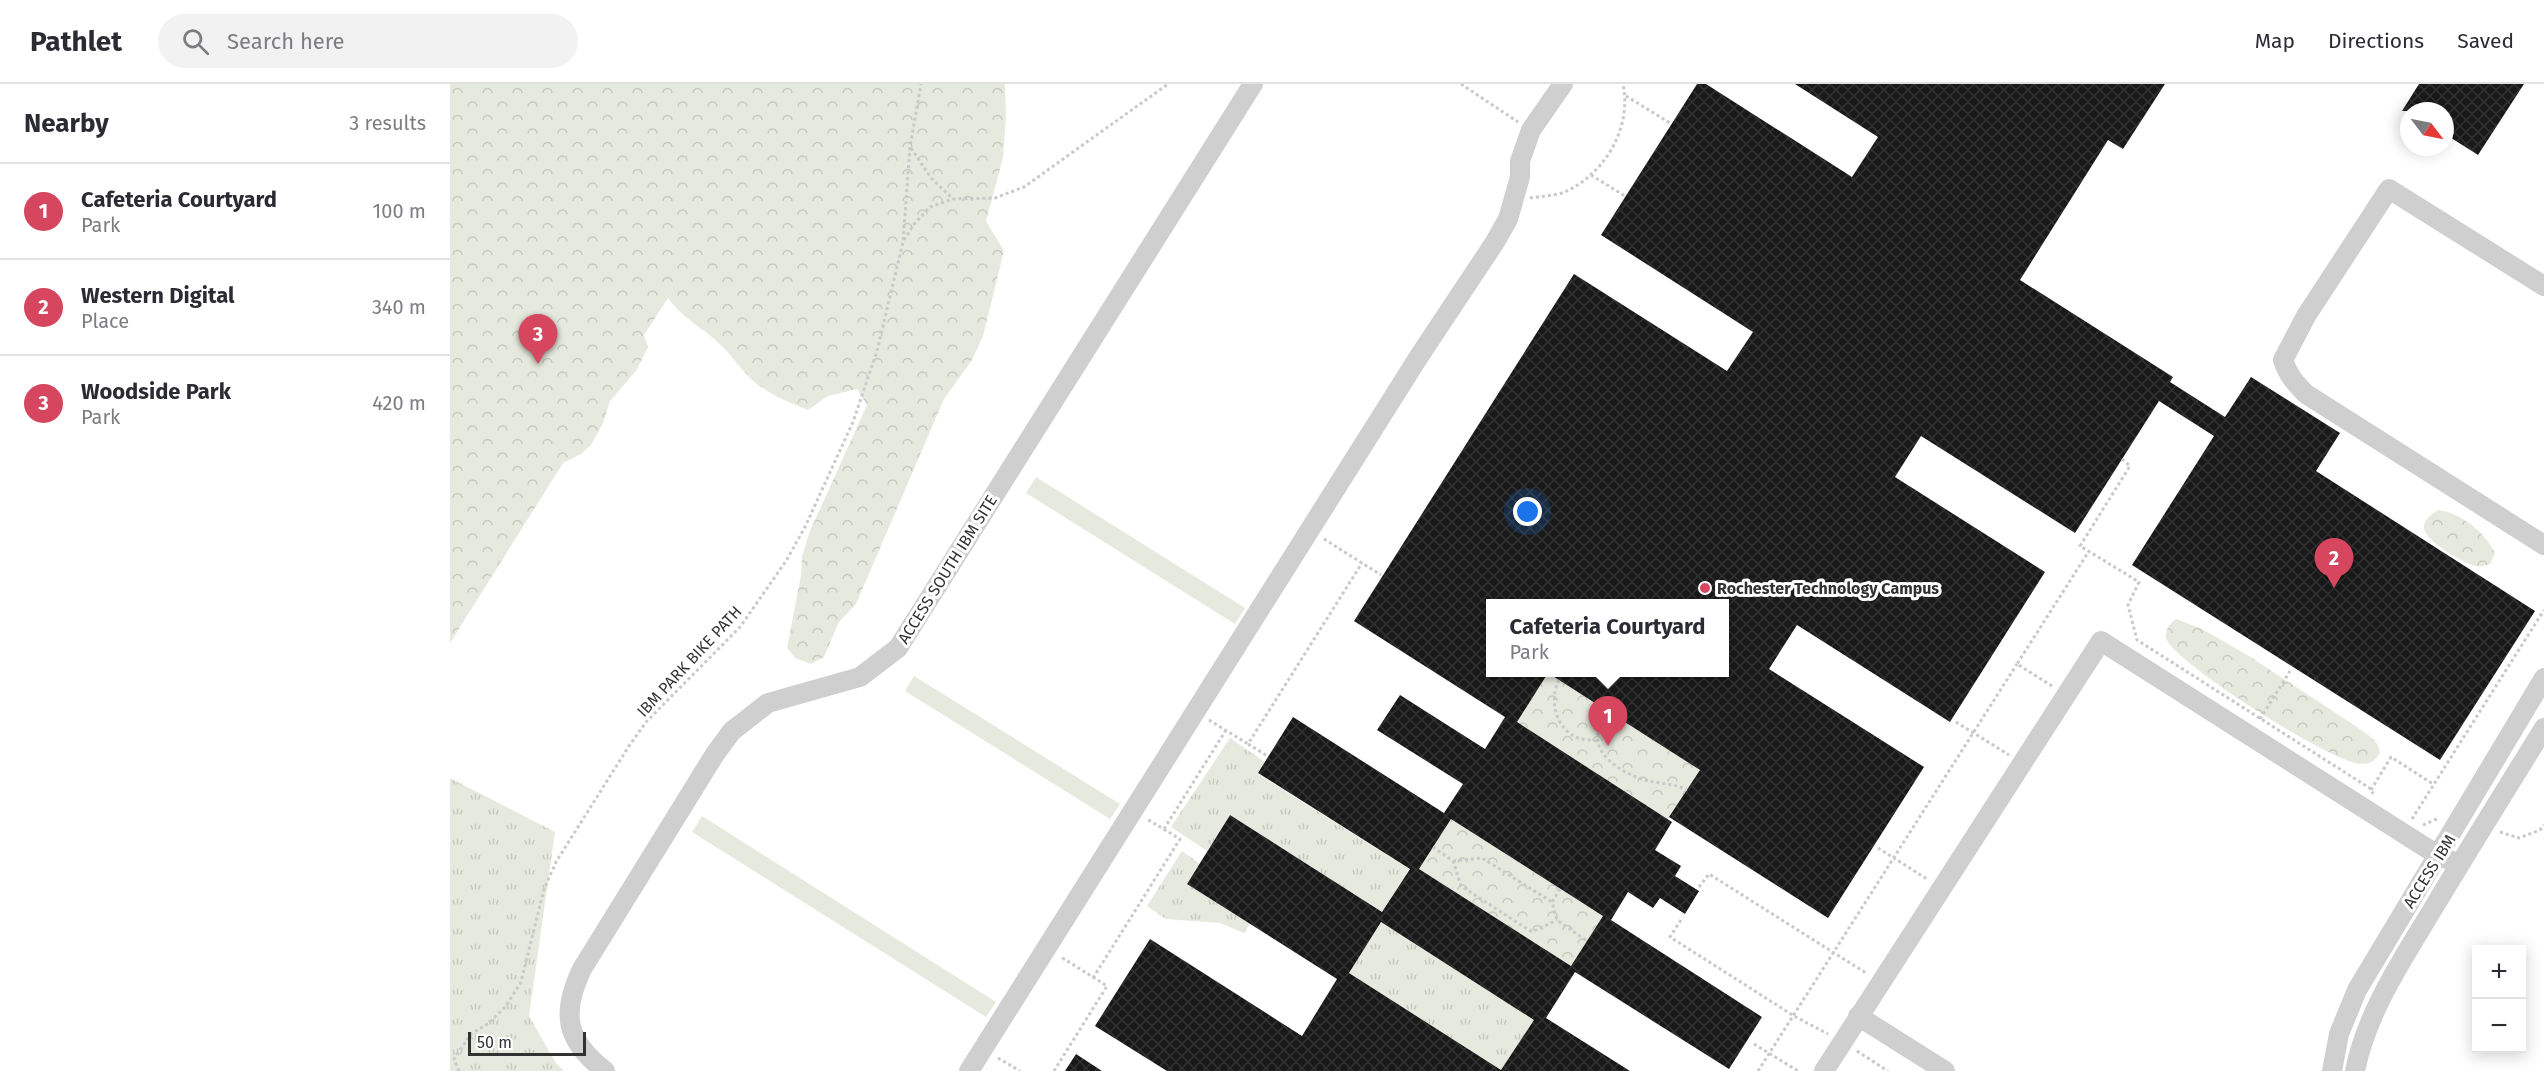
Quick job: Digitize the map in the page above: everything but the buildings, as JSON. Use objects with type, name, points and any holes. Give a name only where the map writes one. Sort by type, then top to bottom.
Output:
[{"type":"street","name":"ACCESS SOUTH IBM SITE","points":[[605,1071],[579,1047],[571,1031],[569,1018],[571,992],[582,969],[716,754],[732,731],[768,703],[860,677],[898,648],[1253,84]]},
{"type":"street","points":[[969,1071],[1418,358],[1495,242],[1511,211],[1520,177],[1520,160],[1531,130],[1563,84]]},
{"type":"street","points":[[2544,286],[2389,189],[2289,345],[2283,360],[2293,382],[2306,394],[2544,544]]},
{"type":"street","points":[[1824,1071],[2101,641],[2439,856],[2460,864]]},
{"type":"street","name":"ACCESS IBM","points":[[2332,1071],[2339,1034],[2357,990],[2544,678]]},
{"type":"street","name":"ACCESS IBM","points":[[2355,1071],[2360,1048],[2373,1013],[2460,864],[2544,728]]},
{"type":"street","points":[[1858,1016],[1945,1071]]},
{"type":"path","points":[[903,242],[910,147],[921,84]]},
{"type":"path","points":[[903,242],[914,224],[930,207],[954,199],[995,198],[1024,187],[1168,84]]},
{"type":"path","points":[[1461,84],[1531,130]]},
{"type":"path","points":[[1514,196],[1530,198],[1565,192],[1591,175],[1608,157],[1622,127],[1626,96],[1623,84]]},
{"type":"path","points":[[1626,96],[1670,123]]},
{"type":"path","points":[[910,147],[931,178],[954,199]]},
{"type":"path","points":[[1591,175],[1625,196]]},
{"type":"path","name":"IBM PARK BIKE PATH","points":[[459,1071],[454,1059],[471,1034],[489,1023],[506,1006],[521,981],[544,889],[556,862],[629,746],[646,722],[740,627],[786,561],[805,527],[853,422],[877,351],[903,242]]},
{"type":"path","points":[[2122,459],[2130,466],[2080,546],[2139,582],[2128,605],[2137,640],[2372,789]]},
{"type":"path","points":[[1310,530],[1381,575]]},
{"type":"path","points":[[1758,1071],[2089,551]]},
{"type":"path","points":[[1248,744],[1362,563]]},
{"type":"path","points":[[2403,833],[2544,610]]},
{"type":"path","points":[[2017,664],[2066,695]]},
{"type":"path","points":[[2250,735],[2290,671]]},
{"type":"path","points":[[1559,680],[1554,689],[1553,699],[1558,717],[1576,737],[1598,741]]},
{"type":"path","points":[[1196,711],[1266,755]]},
{"type":"path","points":[[1610,712],[1598,732],[1598,741],[1607,759],[1617,767],[1646,780],[1675,784],[1687,790]]},
{"type":"path","points":[[1956,722],[2022,763]]},
{"type":"path","points":[[1093,978],[1180,839],[1164,829],[1226,730]]},
{"type":"path","points":[[2360,806],[2391,757],[2433,784]]},
{"type":"path","points":[[1432,847],[1454,861],[1482,858],[1552,902],[1557,920],[1587,941]]},
{"type":"path","points":[[1878,849],[1942,889]]},
{"type":"path","points":[[1454,861],[1461,886],[1532,932],[1557,920]]},
{"type":"path","points":[[1699,887],[1709,874],[1880,982]]},
{"type":"path","points":[[1552,902],[1560,889]]},
{"type":"path","points":[[1681,920],[1670,937],[1794,1016]]},
{"type":"path","points":[[1046,948],[1107,986],[1054,1071]]},
{"type":"path","points":[[1754,1044],[1798,1071]]},
{"type":"green space","points":[[450,84],[1005,84],[1006,116],[1003,158],[986,221],[1004,251],[983,336],[972,360],[944,399],[856,604],[839,622],[824,657],[811,664],[795,658],[787,648],[801,575],[802,556],[810,531],[867,405],[857,389],[828,396],[808,410],[778,397],[751,379],[718,343],[683,315],[668,298],[644,335],[648,347],[636,371],[610,401],[603,423],[591,445],[581,454],[563,463],[450,643]]},
{"type":"green space","points":[[1036,477],[1245,608],[1235,624],[1026,493]]},
{"type":"green space","points":[[2438,510],[2464,519],[2479,531],[2495,553],[2490,564],[2480,566],[2470,564],[2455,557],[2431,539],[2424,525],[2428,518]]},
{"type":"green space","points":[[2176,619],[2202,629],[2249,656],[2371,737],[2378,745],[2380,753],[2373,761],[2365,764],[2346,760],[2322,749],[2260,713],[2201,672],[2168,642],[2167,629]]},
{"type":"green space","points":[[914,676],[1120,804],[1110,819],[905,691]]},
{"type":"green space","points":[[1545,677],[1554,677],[1700,770],[1668,820],[1517,722]]},
{"type":"green space","points":[[1230,738],[1265,762],[1258,774],[1409,869],[1382,912],[1230,815],[1207,851],[1171,827]]},
{"type":"green space","points":[[450,778],[555,832],[529,1016],[556,1063],[564,1071],[450,1071]]},
{"type":"green space","points":[[702,816],[996,1002],[986,1017],[692,832]]},
{"type":"green space","points":[[1451,819],[1603,916],[1571,966],[1419,869]]},
{"type":"green space","points":[[1182,851],[1199,863],[1187,884],[1250,924],[1244,933],[1220,923],[1166,919],[1147,906]]},
{"type":"green space","points":[[1381,922],[1534,1020],[1501,1070],[1349,973]]},
{"type":"place","name":"Woodside Park","points":[[538,364]]},
{"type":"place","name":"Rochester Technology Campus","points":[[1705,588]]},
{"type":"place","name":"Western Digital","points":[[2334,588]]},
{"type":"place","name":"Cafeteria Courtyard","points":[[1608,746]]}]
